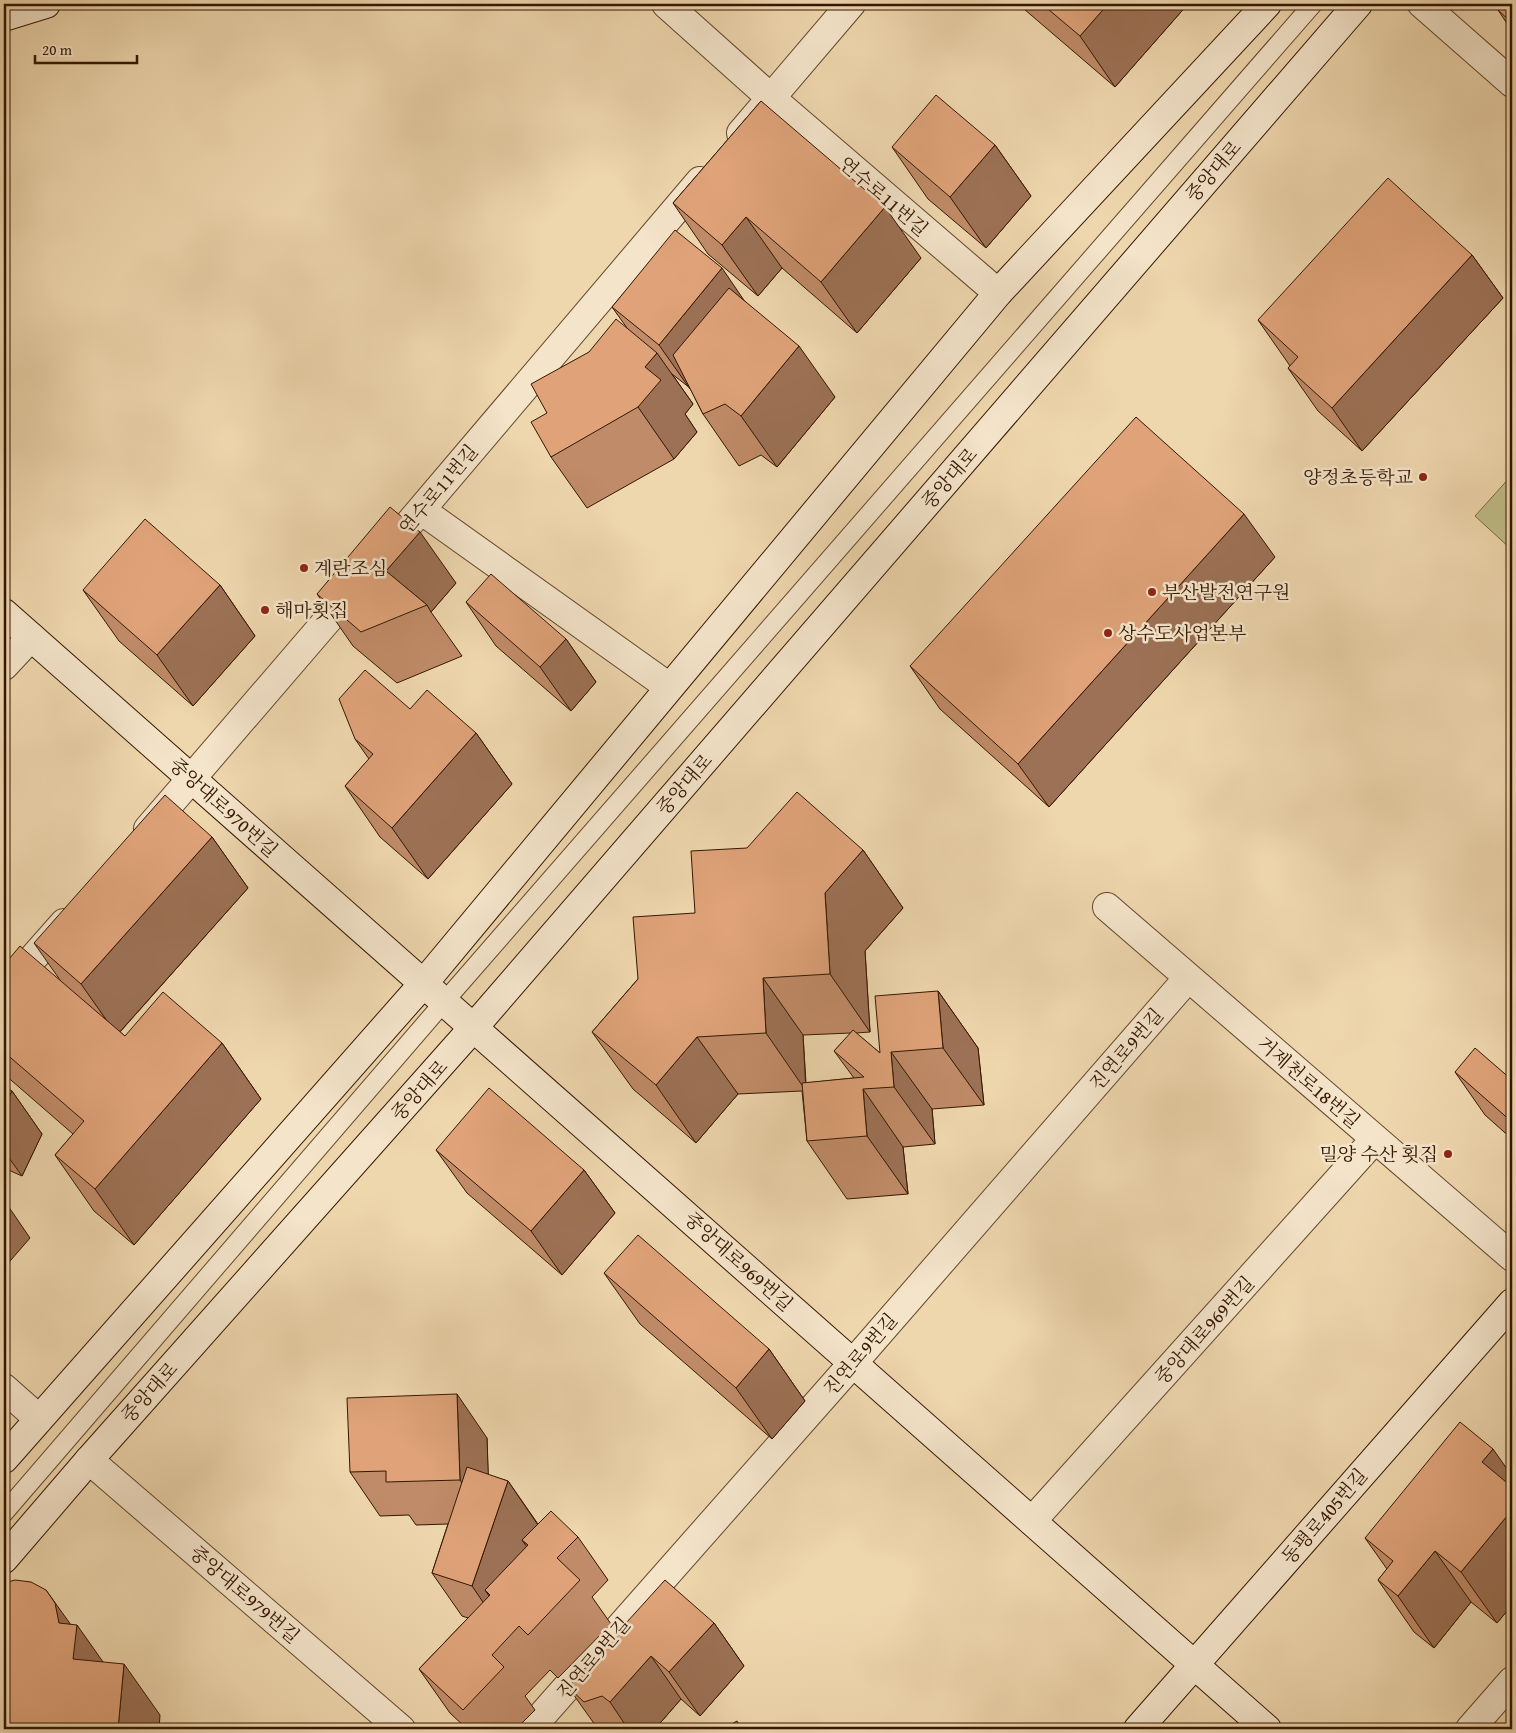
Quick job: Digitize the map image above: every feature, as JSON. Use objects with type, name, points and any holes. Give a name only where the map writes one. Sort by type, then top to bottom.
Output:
[{"type":"street","points":[[4,17],[46,4]]},
{"type":"street","points":[[666,4],[771,98]]},
{"type":"street","name":"연수로11번길","points":[[134,845],[851,4]]},
{"type":"street","points":[[4,1458],[422,984],[998,293],[1267,4]]},
{"type":"street","name":"중앙대로","points":[[4,1559],[89,1460],[474,1027],[1358,4]]},
{"type":"street","points":[[1422,4],[1512,83]]},
{"type":"street","name":"연수로11번길","points":[[771,98],[998,293]]},
{"type":"street","points":[[421,510],[669,687]]},
{"type":"street","name":"중앙대로970번길","points":[[4,613],[444,1002]]},
{"type":"street","points":[[4,666],[31,636]]},
{"type":"street","points":[[4,991],[82,903]]},
{"type":"street","name":"거제천로18번길","points":[[1107,907],[1512,1257]]},
{"type":"street","name":"진연로9번길","points":[[530,1729],[853,1363],[1188,978]]},
{"type":"street","name":"중앙대로969번길","points":[[444,1002],[1268,1729]]},
{"type":"street","name":"중앙대로969번길","points":[[1032,1521],[1375,1139]]},
{"type":"street","name":"동평로405번길","points":[[1138,1729],[1512,1303]]},
{"type":"street","points":[[4,1388],[39,1419]]},
{"type":"street","name":"중앙대로979번길","points":[[89,1460],[401,1729]]},
{"type":"street","points":[[1470,1729],[1512,1681]]},
{"type":"lane","points":[[4,1513],[444,1002],[1313,4]]},
{"type":"shaded area","points":[[1512,475],[1512,550],[1475,516]]},
{"type":"building","points":[[1042,4],[1108,4],[1080,36]]},
{"type":"building","points":[[1503,4],[1512,4],[1512,23],[1498,10]]},
{"type":"building","points":[[936,95],[995,145],[950,197],[892,147]]},
{"type":"building","points":[[761,101],[885,207],[821,282],[746,217],[722,245],[673,203]]},
{"type":"building","points":[[1388,178],[1472,255],[1332,408],[1288,368],[1298,357],[1258,320]]},
{"type":"building","points":[[675,230],[722,268],[659,345],[612,307]]},
{"type":"building","points":[[729,288],[799,346],[741,416],[725,404],[703,414],[673,355]]},
{"type":"building","points":[[616,319],[657,353],[645,367],[661,380],[638,407],[551,457],[531,422],[547,413],[531,384],[589,352]]},
{"type":"building","name":"상수도사업본부","points":[[1136,417],[1244,514],[1018,764],[910,666]]},
{"type":"building","points":[[390,507],[420,532],[386,571],[427,605],[361,632],[317,594]]},
{"type":"building","points":[[145,519],[220,585],[157,655],[83,590]]},
{"type":"building","points":[[491,574],[566,639],[540,667],[466,602]]},
{"type":"building","points":[[365,670],[410,709],[427,690],[476,733],[392,828],[345,786],[373,754],[355,739],[339,699]]},
{"type":"building","points":[[797,792],[863,850],[825,893],[830,974],[763,978],[766,1033],[697,1037],[656,1085],[592,1032],[638,979],[633,917],[695,913],[691,851],[747,848]]},
{"type":"building","points":[[165,795],[212,837],[81,984],[34,943]]},
{"type":"building","points":[[20,946],[125,1036],[163,992],[222,1043],[95,1189],[55,1155],[84,1121],[4,1052],[4,965]]},
{"type":"building","points":[[938,991],[943,1048],[891,1052],[894,1087],[863,1089],[867,1136],[807,1141],[802,1083],[864,1077],[834,1051],[853,1030],[880,1053],[875,996]]},
{"type":"building","points":[[1475,1048],[1512,1080],[1512,1122],[1455,1072]]},
{"type":"building","points":[[4,1087],[12,1091],[4,1107]]},
{"type":"building","points":[[489,1088],[584,1170],[531,1231],[436,1150]]},
{"type":"building","points":[[638,1235],[769,1349],[736,1388],[604,1273]]},
{"type":"building","points":[[457,1394],[460,1480],[386,1482],[386,1471],[350,1472],[347,1398]]},
{"type":"building","points":[[1460,1422],[1493,1449],[1482,1462],[1512,1487],[1512,1510],[1461,1572],[1435,1551],[1398,1596],[1378,1580],[1393,1561],[1365,1538]]},
{"type":"building","points":[[467,1467],[508,1481],[472,1586],[432,1573]]},
{"type":"building","points":[[551,1511],[578,1537],[557,1558],[580,1580],[528,1635],[519,1626],[492,1655],[504,1667],[463,1710],[419,1669],[490,1595],[485,1590],[528,1545],[522,1540]]},
{"type":"building","points":[[15,1580],[31,1582],[46,1590],[55,1603],[59,1623],[77,1625],[73,1659],[124,1664],[118,1729],[4,1729],[4,1583]]},
{"type":"building","points":[[665,1580],[714,1623],[669,1672],[651,1656],[610,1702],[602,1696],[584,1702],[568,1687]]},
{"type":"building","points":[[737,1721],[742,1729],[723,1729]]},
{"type":"place","name":"양정초등학교","points":[[1423,477]]},
{"type":"place","name":"계란조심","points":[[304,568]]},
{"type":"place","name":"부산발전연구원","points":[[1152,592]]},
{"type":"place","name":"해마횟집","points":[[265,610]]},
{"type":"place","name":"상수도사업본부","points":[[1108,633]]},
{"type":"place","name":"밀양 수산 횟집","points":[[1448,1154]]}]
